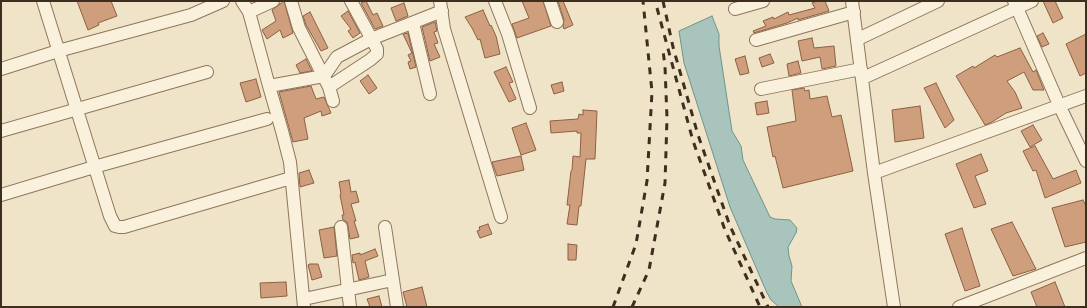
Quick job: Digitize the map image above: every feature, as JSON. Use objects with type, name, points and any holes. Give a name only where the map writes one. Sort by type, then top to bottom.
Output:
[{"type":"street","points":[[42,1],[113,224],[119,227],[291,178]]},
{"type":"street","points":[[1,69],[58,51],[191,15],[223,1]]},
{"type":"street","points":[[242,1],[249,12],[290,162],[304,303],[348,290],[393,280]]},
{"type":"street","points":[[249,12],[273,1]]},
{"type":"street","points":[[291,1],[299,28],[324,76],[333,100]]},
{"type":"street","points":[[329,87],[377,54],[377,49],[351,1]]},
{"type":"street","points":[[496,1],[508,34],[530,108]]},
{"type":"street","points":[[550,1],[557,22]]},
{"type":"street","points":[[735,9],[763,1]]},
{"type":"street","points":[[858,39],[938,1]]},
{"type":"street","points":[[760,89],[862,74],[1016,4],[1032,1]]},
{"type":"street","points":[[1016,4],[1060,107],[1086,162]]},
{"type":"street","points":[[269,86],[324,76],[337,57],[371,39],[413,23],[441,6],[444,29],[501,217]]},
{"type":"street","points":[[756,40],[853,6],[874,173],[894,307]]},
{"type":"street","points":[[413,23],[430,94]]},
{"type":"street","points":[[1,132],[207,72]]},
{"type":"street","points":[[874,173],[1060,107],[1086,96]]},
{"type":"street","points":[[1,195],[94,167],[266,120]]},
{"type":"street","points":[[341,227],[350,307]]},
{"type":"street","points":[[385,227],[397,307]]},
{"type":"street","points":[[959,307],[1086,258]]},
{"type":"water","points":[[712,16],[719,34],[719,46],[732,131],[741,146],[743,160],[770,217],[775,219],[790,220],[797,228],[796,233],[788,247],[792,266],[791,281],[802,307],[779,307],[771,300],[767,293],[730,207],[684,63],[679,31]]},
{"type":"building","points":[[77,1],[111,1],[117,16],[98,23],[99,25],[88,30]]},
{"type":"building","points":[[284,1],[293,33],[283,38],[280,30],[267,39],[262,30],[276,21],[272,10]]},
{"type":"building","points":[[366,1],[373,15],[377,13],[383,26],[375,29],[361,3]]},
{"type":"building","points":[[522,1],[543,1],[551,26],[517,38],[512,24],[529,18]]},
{"type":"building","points":[[558,1],[563,1],[573,25],[564,29],[564,20]]},
{"type":"building","points":[[817,1],[825,1],[829,11],[798,20],[798,18],[754,33],[753,31],[766,26],[763,21],[773,17],[774,19],[788,12],[789,15],[815,8],[812,3]]},
{"type":"building","points":[[1043,1],[1055,1],[1063,18],[1053,23]]},
{"type":"building","points":[[404,3],[408,16],[396,21],[391,8]]},
{"type":"building","points":[[483,10],[496,36],[500,54],[485,58],[480,39],[478,40],[465,17]]},
{"type":"building","points":[[348,11],[360,33],[353,38],[348,31],[351,29],[341,16]]},
{"type":"building","points":[[310,12],[328,48],[321,51],[306,25],[303,16]]},
{"type":"building","points":[[435,22],[437,31],[434,32],[438,43],[434,44],[440,57],[430,61],[422,27]]},
{"type":"building","points":[[408,33],[416,67],[410,69],[408,62],[411,61],[408,55],[412,53],[403,34]]},
{"type":"building","points":[[1043,33],[1049,44],[1042,47],[1037,36]]},
{"type":"building","points":[[1086,34],[1086,73],[1080,76],[1066,44]]},
{"type":"building","points":[[812,38],[814,48],[834,46],[836,66],[822,69],[820,57],[802,61],[798,41]]},
{"type":"building","points":[[1020,48],[1033,72],[1036,70],[1044,90],[1033,90],[1024,72],[1007,81],[1015,92],[1022,108],[1006,113],[985,125],[956,76],[973,66],[974,68],[995,55],[997,57]]},
{"type":"building","points":[[770,54],[774,63],[762,67],[759,58]]},
{"type":"building","points":[[745,56],[749,73],[740,75],[735,59]]},
{"type":"building","points":[[306,59],[312,71],[300,73],[296,65]]},
{"type":"building","points":[[798,61],[801,73],[789,76],[787,64]]},
{"type":"building","points":[[506,67],[513,82],[509,83],[516,99],[509,102],[494,72]]},
{"type":"building","points":[[368,75],[377,88],[369,94],[360,81]]},
{"type":"building","points":[[256,79],[261,97],[246,102],[240,83]]},
{"type":"building","points":[[562,82],[564,91],[554,94],[551,85]]},
{"type":"building","points":[[936,83],[954,120],[945,128],[924,88]]},
{"type":"building","points":[[311,86],[316,99],[324,97],[331,113],[322,116],[321,111],[304,118],[308,139],[293,142],[279,92]]},
{"type":"building","points":[[804,88],[805,91],[809,90],[810,99],[827,96],[832,117],[841,115],[853,171],[783,188],[775,156],[773,157],[767,127],[796,121],[792,90]]},
{"type":"building","points":[[767,101],[769,113],[757,115],[755,103]]},
{"type":"building","points":[[920,106],[924,138],[895,142],[892,110]]},
{"type":"building","points":[[583,110],[597,111],[595,159],[586,159],[581,206],[579,206],[577,225],[567,224],[570,205],[567,205],[573,156],[580,157],[581,133],[577,133],[577,131],[551,133],[550,121],[578,119],[579,114],[583,115]]},
{"type":"building","points":[[526,123],[536,150],[521,155],[512,128]]},
{"type":"building","points":[[1033,125],[1042,140],[1030,147],[1021,131]]},
{"type":"building","points":[[1035,146],[1053,179],[1076,170],[1081,183],[1045,198],[1036,170],[1033,171],[1023,151]]},
{"type":"building","points":[[981,154],[988,171],[975,176],[986,204],[974,208],[956,164]]},
{"type":"building","points":[[521,156],[524,170],[497,176],[492,162]]},
{"type":"building","points":[[309,170],[314,183],[300,187],[299,173]]},
{"type":"building","points":[[349,180],[351,192],[356,191],[359,202],[351,204],[359,237],[350,239],[347,222],[343,220],[342,215],[344,215],[339,182]]},
{"type":"building","points":[[1083,200],[1086,206],[1086,242],[1065,247],[1052,208]]},
{"type":"building","points":[[1012,222],[1036,269],[1013,276],[991,229]]},
{"type":"building","points":[[488,224],[492,234],[480,238],[477,231],[480,230],[479,227]]},
{"type":"building","points":[[334,227],[337,256],[324,258],[319,230]]},
{"type":"building","points":[[962,228],[980,286],[965,291],[945,234]]},
{"type":"building","points":[[568,244],[577,245],[576,260],[568,260]]},
{"type":"building","points":[[375,249],[378,256],[365,261],[369,277],[359,280],[352,255],[360,253],[360,255]]},
{"type":"building","points":[[318,264],[322,277],[312,280],[308,265]]},
{"type":"building","points":[[286,282],[287,296],[261,298],[260,283]]},
{"type":"building","points":[[1055,282],[1065,307],[1037,307],[1031,292]]},
{"type":"building","points":[[422,287],[427,307],[407,307],[403,292]]},
{"type":"building","points":[[379,296],[382,307],[370,307],[367,299]]},
{"type":"railway","points":[[613,307],[636,244],[647,181],[652,92],[643,1]]},
{"type":"railway","points":[[663,1],[673,47],[698,135],[730,226],[768,307]]},
{"type":"railway","points":[[657,8],[693,141],[725,230],[760,307]]},
{"type":"railway","points":[[632,307],[649,270],[665,183],[667,118],[663,50]]}]
